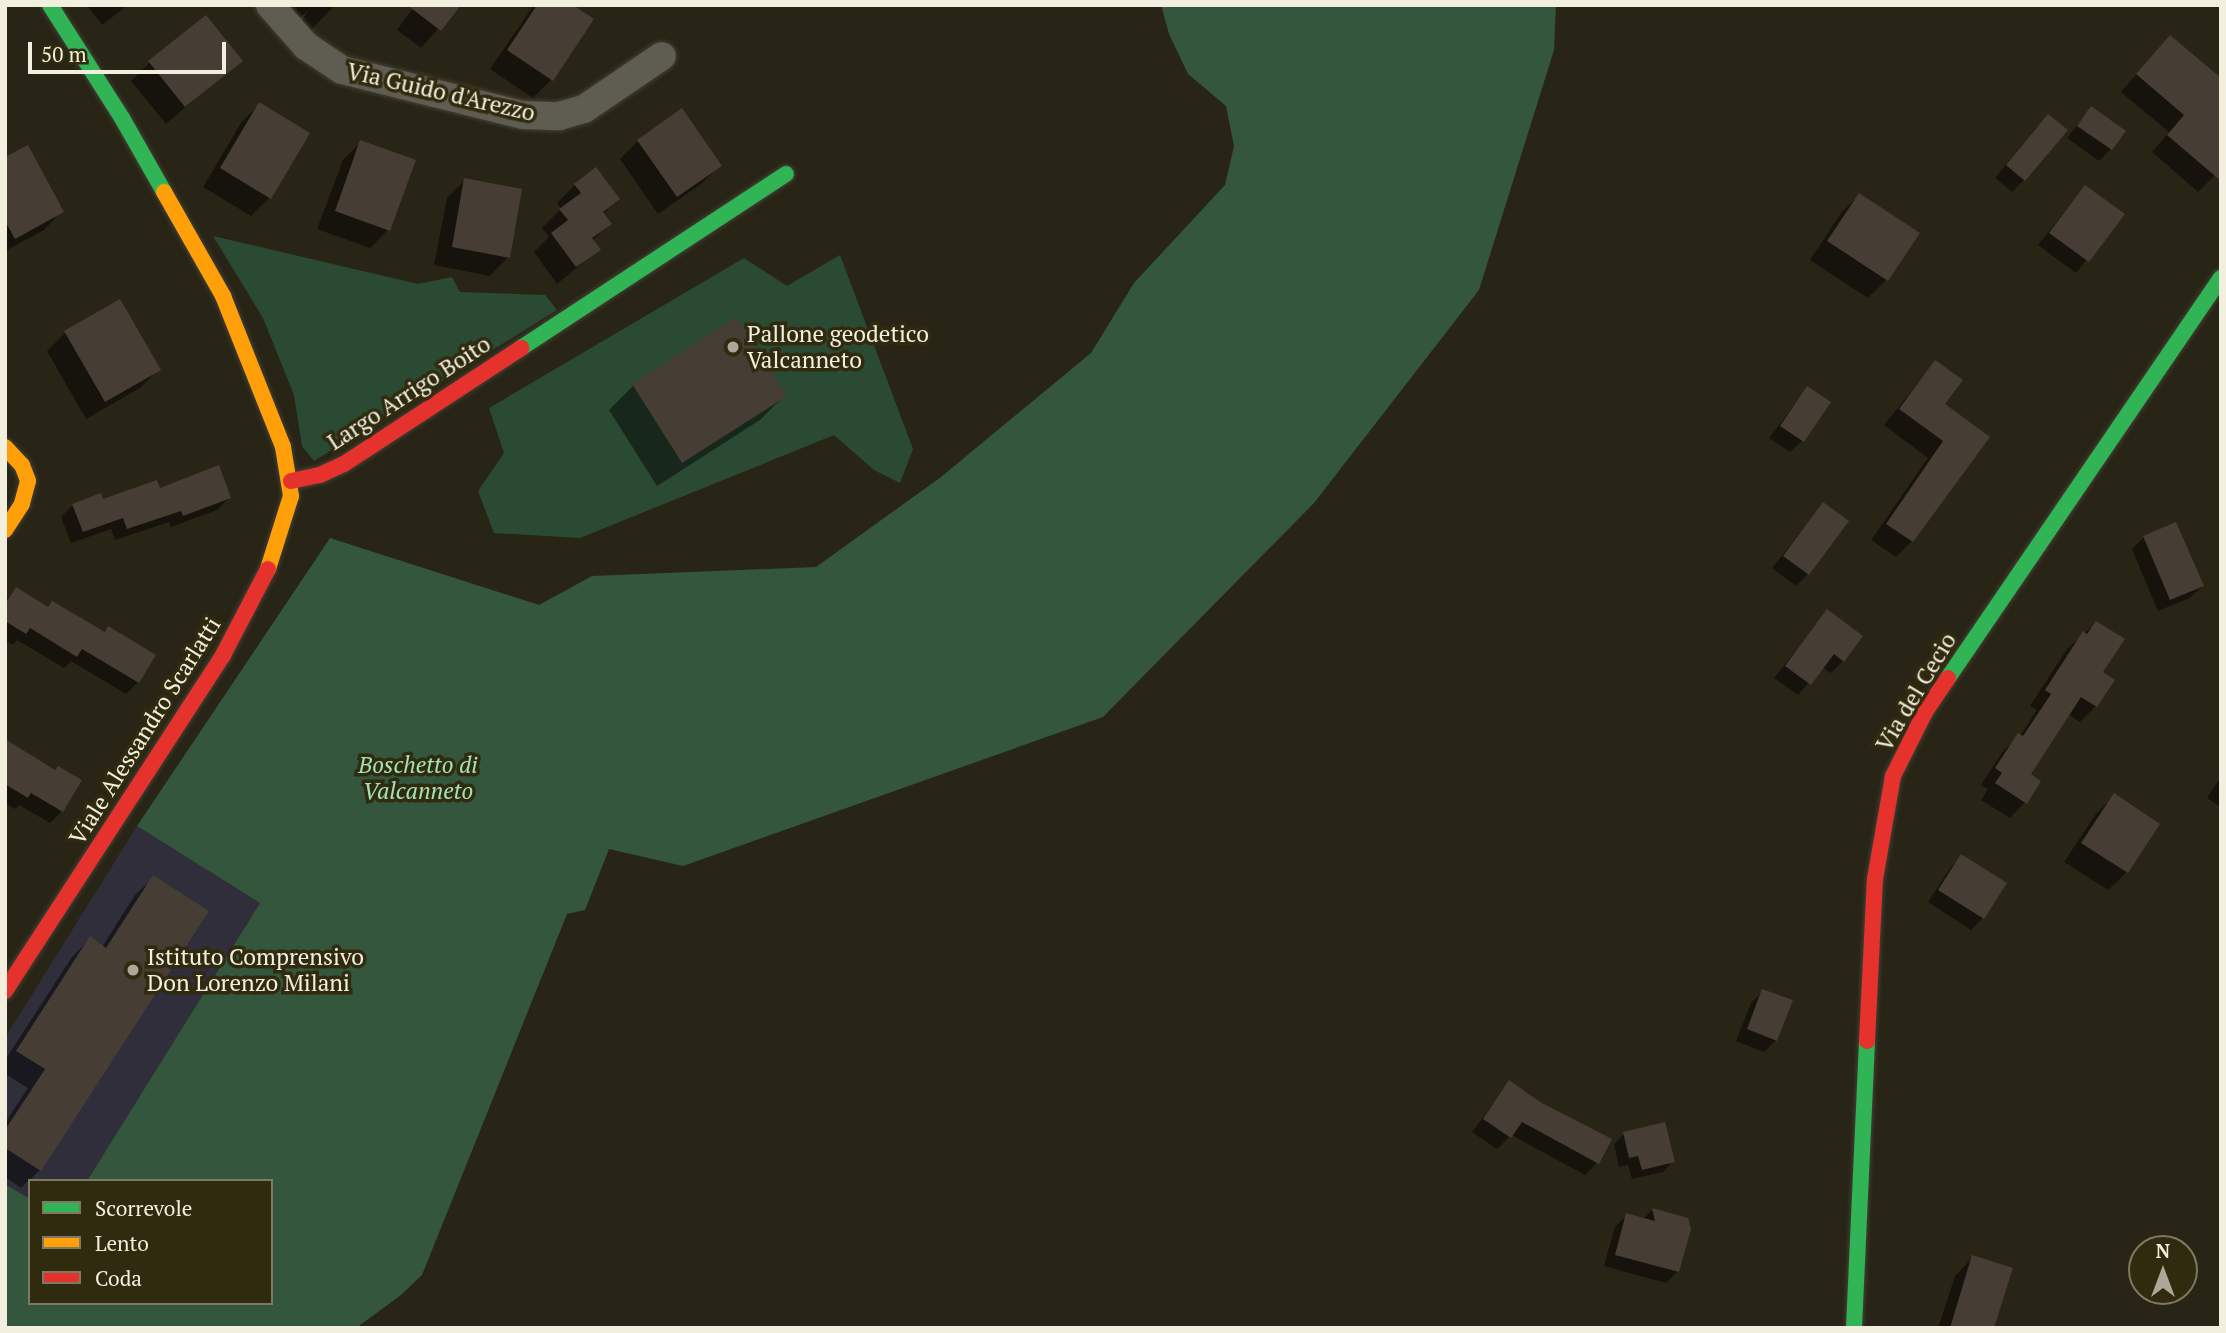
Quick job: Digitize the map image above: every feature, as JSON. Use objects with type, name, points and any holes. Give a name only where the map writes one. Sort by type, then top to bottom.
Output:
[{"type":"street","points":[[50,5],[107,93],[214,279],[242,338],[283,447],[292,481]]},
{"type":"street","name":"Via Guido d'Arezzo","points":[[270,5],[306,46],[342,70],[523,115],[559,116],[584,109],[662,56]]},
{"type":"street","name":"Largo Arrigo Boito","points":[[292,481],[320,475],[344,464],[786,174]]},
{"type":"street","name":"Via del Cecio","points":[[1854,1328],[1875,879],[1893,776],[1925,712],[2221,278]]},
{"type":"street","points":[[5,447],[22,465],[28,481],[22,504],[5,530]]},
{"type":"street","name":"Viale Alessandro Scarlatti","points":[[5,991],[223,655],[273,555],[289,508],[292,481]]},
{"type":"shaded area","name":"Istituto Comprensivo Don Lorenzo Milani","points":[[137,826],[260,903],[88,1179],[28,1179],[28,1198],[5,1184],[5,1038]]},
{"type":"green space","name":"Boschetto di Valcanneto","points":[[1161,5],[1556,5],[1554,50],[1479,290],[1314,503],[1103,717],[683,866],[609,849],[585,910],[567,914],[422,1275],[401,1295],[356,1328],[5,1328],[5,1184],[28,1198],[28,1305],[273,1305],[273,1179],[88,1179],[260,903],[137,826],[330,538],[539,605],[592,576],[816,567],[941,477],[1091,353],[1134,283],[1225,185],[1234,146],[1226,106],[1188,74],[1169,34]]},
{"type":"green space","points":[[213,236],[418,284],[452,277],[460,292],[545,295],[557,310],[314,461],[302,446],[294,395],[263,318]]},
{"type":"green space","name":"Pallone geodetico Valcanneto","points":[[840,255],[913,449],[900,483],[874,470],[834,435],[580,538],[494,533],[478,491],[504,453],[489,408],[744,258],[787,286]]},
{"type":"building","points":[[407,5],[461,5],[441,31]]},
{"type":"building","points":[[537,5],[573,5],[594,19],[553,81],[507,50]]},
{"type":"building","points":[[206,15],[243,61],[185,107],[148,61]]},
{"type":"building","points":[[2170,35],[2221,78],[2221,181],[2167,135],[2184,115],[2136,74]]},
{"type":"building","points":[[259,102],[310,133],[271,199],[220,168]]},
{"type":"building","points":[[2091,106],[2126,131],[2112,150],[2077,126]]},
{"type":"building","points":[[682,108],[722,166],[677,197],[637,140]]},
{"type":"building","points":[[2048,114],[2068,130],[2025,181],[2006,165]]},
{"type":"building","points":[[360,140],[416,160],[390,231],[335,211]]},
{"type":"building","points":[[28,145],[64,212],[15,239],[5,221],[5,157]]},
{"type":"building","points":[[596,167],[620,199],[603,212],[612,224],[592,238],[601,250],[576,267],[551,233],[568,220],[559,209],[581,193],[574,184]]},
{"type":"building","points":[[464,178],[522,189],[510,258],[452,247]]},
{"type":"building","points":[[2085,185],[2125,214],[2089,262],[2049,233]]},
{"type":"building","points":[[1859,193],[1920,233],[1888,281],[1827,241]]},
{"type":"building","points":[[120,299],[161,370],[105,402],[64,331]]},
{"type":"building","points":[[736,317],[787,396],[682,463],[632,384]]},
{"type":"building","points":[[1935,360],[1963,380],[1945,404],[1990,437],[1913,542],[1886,524],[1943,441],[1899,409]]},
{"type":"building","points":[[1807,386],[1831,402],[1804,442],[1780,426]]},
{"type":"building","points":[[219,465],[231,498],[183,516],[181,511],[127,529],[123,518],[83,532],[72,504],[101,493],[103,499],[157,480],[160,488]]},
{"type":"building","points":[[1823,502],[1849,521],[1809,575],[1783,556]]},
{"type":"building","points":[[2176,522],[2204,586],[2170,600],[2143,536]]},
{"type":"building","points":[[16,587],[48,607],[52,601],[105,632],[108,626],[156,655],[139,683],[82,649],[77,657],[30,628],[26,634],[5,621],[5,604]]},
{"type":"building","points":[[1827,609],[1863,636],[1844,662],[1834,654],[1811,685],[1785,666]]},
{"type":"building","points":[[2096,621],[2125,639],[2103,672],[2115,680],[2097,707],[2081,697],[2031,774],[2041,781],[2027,804],[1995,783],[2002,773],[1995,768],[2018,733],[2023,736],[2051,694],[2045,690],[2083,631],[2087,634]]},
{"type":"building","points":[[5,739],[55,770],[58,766],[82,780],[63,812],[31,793],[28,798],[5,784]]},
{"type":"building","points":[[2114,793],[2160,824],[2128,873],[2081,843]]},
{"type":"building","points":[[1961,854],[2007,883],[1984,919],[1938,890]]},
{"type":"building","points":[[153,875],[209,911],[41,1171],[5,1148],[5,1130],[45,1069],[16,1051],[90,936],[106,948]]},
{"type":"building","points":[[1762,989],[1793,1000],[1777,1041],[1747,1029]]},
{"type":"building","points":[[1509,1080],[1540,1102],[1612,1139],[1599,1164],[1522,1122],[1511,1138],[1483,1119]]},
{"type":"building","points":[[1665,1122],[1675,1162],[1642,1170],[1638,1156],[1629,1158],[1623,1132]]},
{"type":"building","points":[[1652,1208],[1688,1218],[1691,1229],[1679,1272],[1615,1255],[1626,1213],[1655,1221]]},
{"type":"building","points":[[1972,1255],[2013,1268],[1994,1328],[1950,1328]]},
{"type":"traffic: fast","points":[[50,5],[122,118],[164,192]]},
{"type":"traffic: fast","points":[[521,348],[786,174]]},
{"type":"traffic: fast","points":[[1948,678],[2221,278]]},
{"type":"traffic: fast","points":[[1854,1328],[1867,1041]]},
{"type":"traffic: slow","points":[[164,192],[223,296],[283,447],[291,496],[268,569]]},
{"type":"traffic: slow","points":[[5,447],[22,465],[28,481],[22,504],[5,530]]},
{"type":"traffic: jam","points":[[291,481],[320,475],[344,464],[521,348]]},
{"type":"traffic: jam","points":[[5,991],[223,655],[268,569]]},
{"type":"traffic: jam","points":[[1867,1041],[1875,879],[1893,776],[1925,712],[1948,678]]},
{"type":"place","name":"Pallone geodetico Valcanneto","points":[[733,347]]},
{"type":"place","name":"Istituto Comprensivo Don Lorenzo Milani","points":[[133,970]]}]
